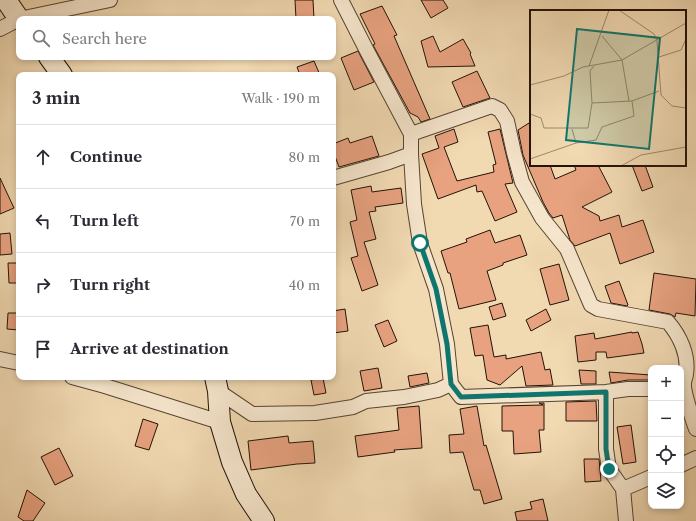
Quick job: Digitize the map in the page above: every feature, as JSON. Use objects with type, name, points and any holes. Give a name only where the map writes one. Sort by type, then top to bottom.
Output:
[{"type":"street","points":[[6,0],[17,16]]},
{"type":"street","points":[[33,16],[110,0]]},
{"type":"street","points":[[341,0],[411,134],[414,204],[420,243],[436,289],[447,344],[451,384],[461,397],[606,392],[628,389],[648,389]]},
{"type":"street","points":[[0,29],[16,21]]},
{"type":"street","points":[[51,60],[60,72]]},
{"type":"street","points":[[411,134],[492,106],[500,110],[507,121],[522,182],[542,218],[567,249],[591,305],[598,309],[668,322],[682,343],[686,362],[686,374],[684,379]]},
{"type":"street","points":[[336,177],[411,154]]},
{"type":"street","points":[[0,359],[16,362]]},
{"type":"street","points":[[82,380],[220,422]]},
{"type":"street","points":[[217,384],[252,414],[315,413],[353,407],[366,401],[404,397],[438,390],[451,384]]},
{"type":"street","points":[[217,384],[220,422],[232,462],[246,494],[264,521]]},
{"type":"street","points":[[684,390],[696,429]]},
{"type":"street","points":[[606,392],[606,449],[609,469],[623,489],[626,521]]},
{"type":"street","points":[[684,464],[696,458]]},
{"type":"street","points":[[623,489],[648,478]]},
{"type":"building","points":[[295,0],[313,0],[314,16],[296,16]]},
{"type":"building","points":[[421,0],[443,0],[448,8],[431,18]]},
{"type":"building","points":[[382,6],[397,35],[394,36],[430,119],[421,122],[418,117],[410,113],[373,45],[375,44],[360,14]]},
{"type":"building","points":[[433,36],[440,52],[463,39],[471,53],[470,54],[475,66],[428,67],[421,41]]},
{"type":"building","points":[[358,51],[374,82],[354,90],[341,58]]},
{"type":"building","points":[[314,61],[319,72],[299,72],[297,67]]},
{"type":"building","points":[[477,71],[490,98],[463,107],[452,82]]},
{"type":"building","points":[[529,123],[530,166],[550,166],[555,179],[576,170],[574,166],[599,166],[612,192],[582,207],[599,216],[600,221],[619,215],[622,227],[643,220],[654,252],[620,264],[610,233],[575,246],[570,240],[562,215],[553,218],[543,202],[523,155],[518,130]]},
{"type":"building","points":[[454,129],[458,142],[444,147],[457,181],[494,172],[493,165],[496,164],[488,132],[500,129],[513,183],[505,184],[517,212],[495,221],[482,191],[477,192],[476,185],[438,199],[422,154],[439,148],[435,136]]},
{"type":"building","points":[[372,136],[379,156],[339,167],[336,159],[336,143],[348,138],[350,143]]},
{"type":"building","points":[[632,166],[645,166],[653,187],[642,191]]},
{"type":"building","points":[[0,178],[14,208],[0,214]]},
{"type":"building","points":[[371,186],[372,192],[401,188],[403,203],[375,207],[376,211],[369,212],[376,239],[364,242],[378,285],[362,291],[351,258],[358,256],[350,222],[357,220],[351,190]]},
{"type":"building","points":[[490,230],[495,243],[520,235],[527,255],[503,263],[503,265],[487,271],[496,300],[459,309],[450,273],[448,273],[441,251],[467,242],[466,239]]},
{"type":"building","points":[[10,233],[12,254],[0,255],[0,234]]},
{"type":"building","points":[[8,263],[16,263],[16,283],[9,283]]},
{"type":"building","points":[[559,264],[569,300],[550,305],[540,269]]},
{"type":"building","points":[[654,273],[696,279],[695,316],[676,313],[675,317],[670,314],[649,310]]},
{"type":"building","points":[[619,281],[628,305],[627,306],[611,303],[605,286]]},
{"type":"building","points":[[502,303],[506,316],[493,320],[489,307]]},
{"type":"building","points":[[345,309],[348,331],[336,333],[336,310]]},
{"type":"building","points":[[546,309],[551,320],[531,331],[526,320]]},
{"type":"building","points":[[8,313],[16,313],[16,330],[7,329]]},
{"type":"building","points":[[388,320],[397,341],[384,347],[375,325]]},
{"type":"building","points":[[488,325],[494,357],[506,355],[506,359],[541,352],[545,370],[550,369],[553,385],[526,386],[522,366],[500,385],[487,380],[483,355],[475,356],[470,328]]},
{"type":"building","points":[[638,332],[644,353],[607,358],[606,352],[596,352],[596,360],[578,362],[575,336],[594,333],[595,339]]},
{"type":"building","points":[[378,368],[382,388],[364,391],[360,371]]},
{"type":"building","points":[[579,370],[596,371],[596,384],[581,384]]},
{"type":"building","points":[[609,372],[648,375],[648,380],[628,380],[611,383]]},
{"type":"building","points":[[427,373],[429,383],[410,387],[408,376]]},
{"type":"building","points":[[311,380],[323,380],[326,393],[314,395]]},
{"type":"building","points":[[596,401],[597,421],[566,421],[566,402]]},
{"type":"building","points":[[539,403],[544,403],[544,430],[539,430],[541,452],[514,454],[513,431],[502,431],[502,406],[543,405]]},
{"type":"building","points":[[419,406],[422,448],[394,450],[395,452],[358,457],[355,436],[399,430],[397,408]]},
{"type":"building","points":[[477,406],[484,446],[486,445],[502,499],[484,504],[480,490],[474,490],[463,452],[450,453],[449,435],[464,434],[460,409]]},
{"type":"building","points":[[143,419],[158,424],[149,450],[135,446]]},
{"type":"building","points":[[631,425],[636,462],[623,464],[617,427]]},
{"type":"building","points":[[288,436],[289,443],[313,441],[315,463],[251,470],[248,441]]},
{"type":"building","points":[[59,448],[73,476],[55,485],[41,457]]},
{"type":"building","points":[[584,459],[599,459],[601,481],[585,482]]},
{"type":"building","points":[[27,490],[45,503],[33,521],[24,521],[18,517]]},
{"type":"building","points":[[543,499],[548,521],[517,521],[515,512],[532,509],[530,502]]},
{"type":"route","points":[[420,243],[436,289],[447,344],[451,384],[461,397],[606,392],[606,449],[609,469]]}]
